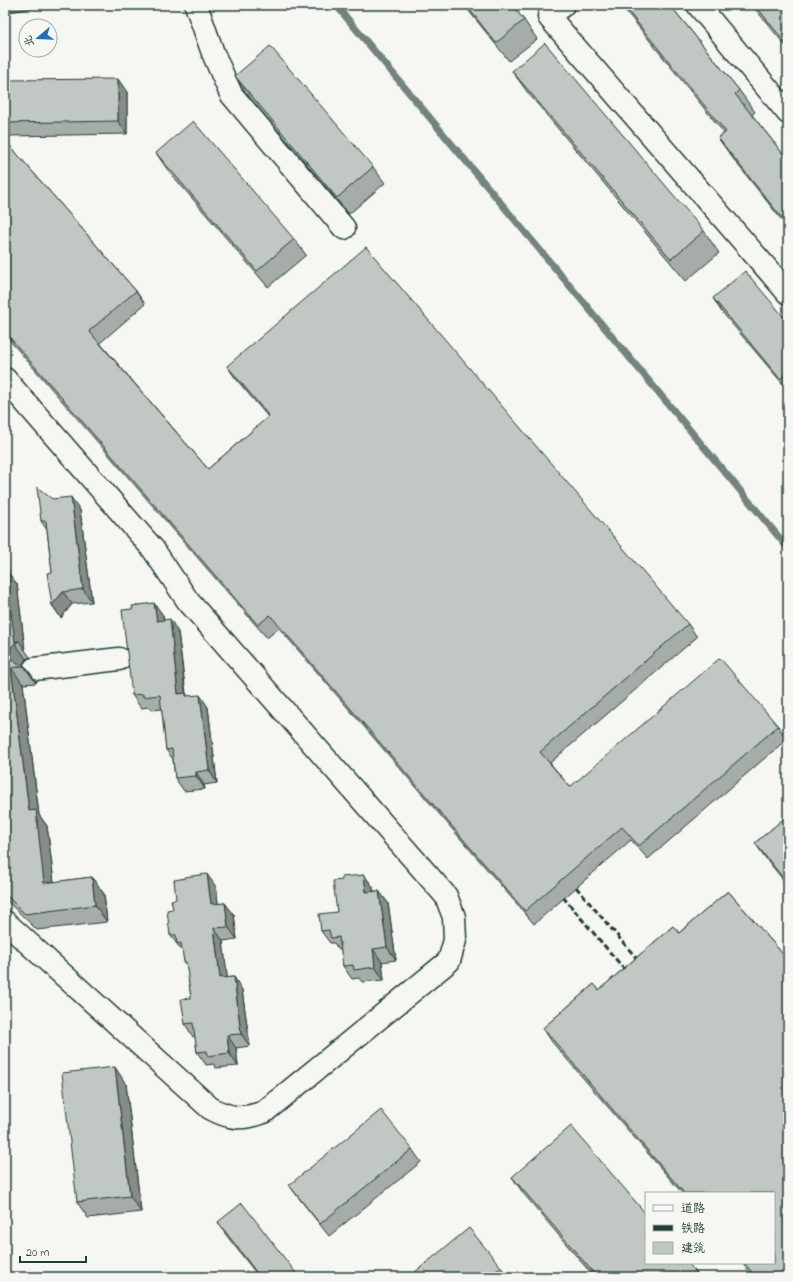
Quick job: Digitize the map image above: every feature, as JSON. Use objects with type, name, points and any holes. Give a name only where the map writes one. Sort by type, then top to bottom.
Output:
[{"type":"street","points":[[196,5],[213,53],[231,94],[344,228]]},
{"type":"street","points":[[698,5],[788,113]]},
{"type":"street","points":[[550,9],[788,293]]},
{"type":"street","points":[[5,379],[153,549],[188,601],[446,896],[454,917],[455,940],[449,961],[264,1112],[250,1117],[236,1118],[222,1115],[210,1108],[5,922]]},
{"type":"street","points":[[34,669],[119,659]]},
{"type":"building","points":[[466,5],[512,5],[524,20],[496,43]]},
{"type":"building","points":[[623,5],[670,5],[739,90],[735,94],[788,160],[788,214],[782,218],[718,138],[726,132]]},
{"type":"building","points":[[755,5],[788,5],[788,46]]},
{"type":"building","points":[[545,43],[704,231],[671,259],[512,71]]},
{"type":"building","points":[[270,46],[373,167],[337,198],[235,76]]},
{"type":"building","points":[[118,79],[118,121],[5,123],[5,80]]},
{"type":"building","points":[[193,121],[294,239],[257,271],[156,153]]},
{"type":"building","points":[[5,140],[136,291],[89,331],[208,469],[269,416],[227,366],[366,247],[688,624],[540,752],[570,787],[720,658],[778,726],[639,846],[622,827],[525,911],[270,615],[258,625],[5,332]]},
{"type":"building","points":[[745,271],[788,322],[788,372],[780,379],[713,298]]},
{"type":"building","points":[[37,487],[52,499],[71,497],[83,589],[63,592],[52,605],[47,573],[52,572],[46,521],[41,521]]},
{"type":"building","points":[[5,568],[15,642],[19,641],[11,647],[10,655],[17,664],[24,665],[11,668],[29,811],[36,810],[44,883],[92,877],[95,905],[25,914],[5,894]]},
{"type":"building","points":[[154,603],[157,621],[170,619],[178,694],[186,693],[186,696],[200,695],[209,770],[196,772],[196,776],[175,778],[172,749],[166,750],[160,695],[143,697],[143,694],[132,695],[122,610],[133,609],[132,606]]},
{"type":"building","points":[[788,815],[788,884],[755,843]]},
{"type":"building","points":[[207,874],[211,904],[225,903],[228,927],[214,928],[220,978],[234,977],[241,1034],[227,1035],[229,1053],[208,1056],[207,1051],[197,1052],[193,1023],[185,1024],[181,999],[191,998],[186,962],[184,962],[181,943],[177,944],[176,935],[170,935],[167,910],[173,909],[171,900],[176,899],[174,880]]},
{"type":"building","points":[[364,875],[366,892],[379,891],[387,947],[373,949],[375,967],[354,970],[353,965],[343,966],[339,937],[331,938],[329,930],[321,931],[319,914],[337,912],[333,881],[342,880],[342,877]]},
{"type":"building","points":[[728,891],[788,960],[788,1277],[756,1277],[745,1264],[775,1264],[775,1192],[683,1192],[543,1028],[594,984],[599,990],[673,926],[679,933]]},
{"type":"building","points":[[115,1067],[130,1196],[77,1202],[62,1073]]},
{"type":"building","points":[[381,1110],[412,1149],[320,1224],[289,1185]]},
{"type":"building","points":[[571,1126],[645,1213],[645,1264],[689,1264],[700,1277],[597,1277],[512,1177]]},
{"type":"building","points":[[242,1203],[299,1277],[260,1277],[218,1222]]},
{"type":"building","points":[[469,1228],[501,1267],[488,1277],[409,1277]]},
{"type":"waterway","points":[[336,5],[788,548]]},
{"type":"railway","points":[[570,880],[644,967]]},
{"type":"railway","points":[[557,890],[631,977]]}]
